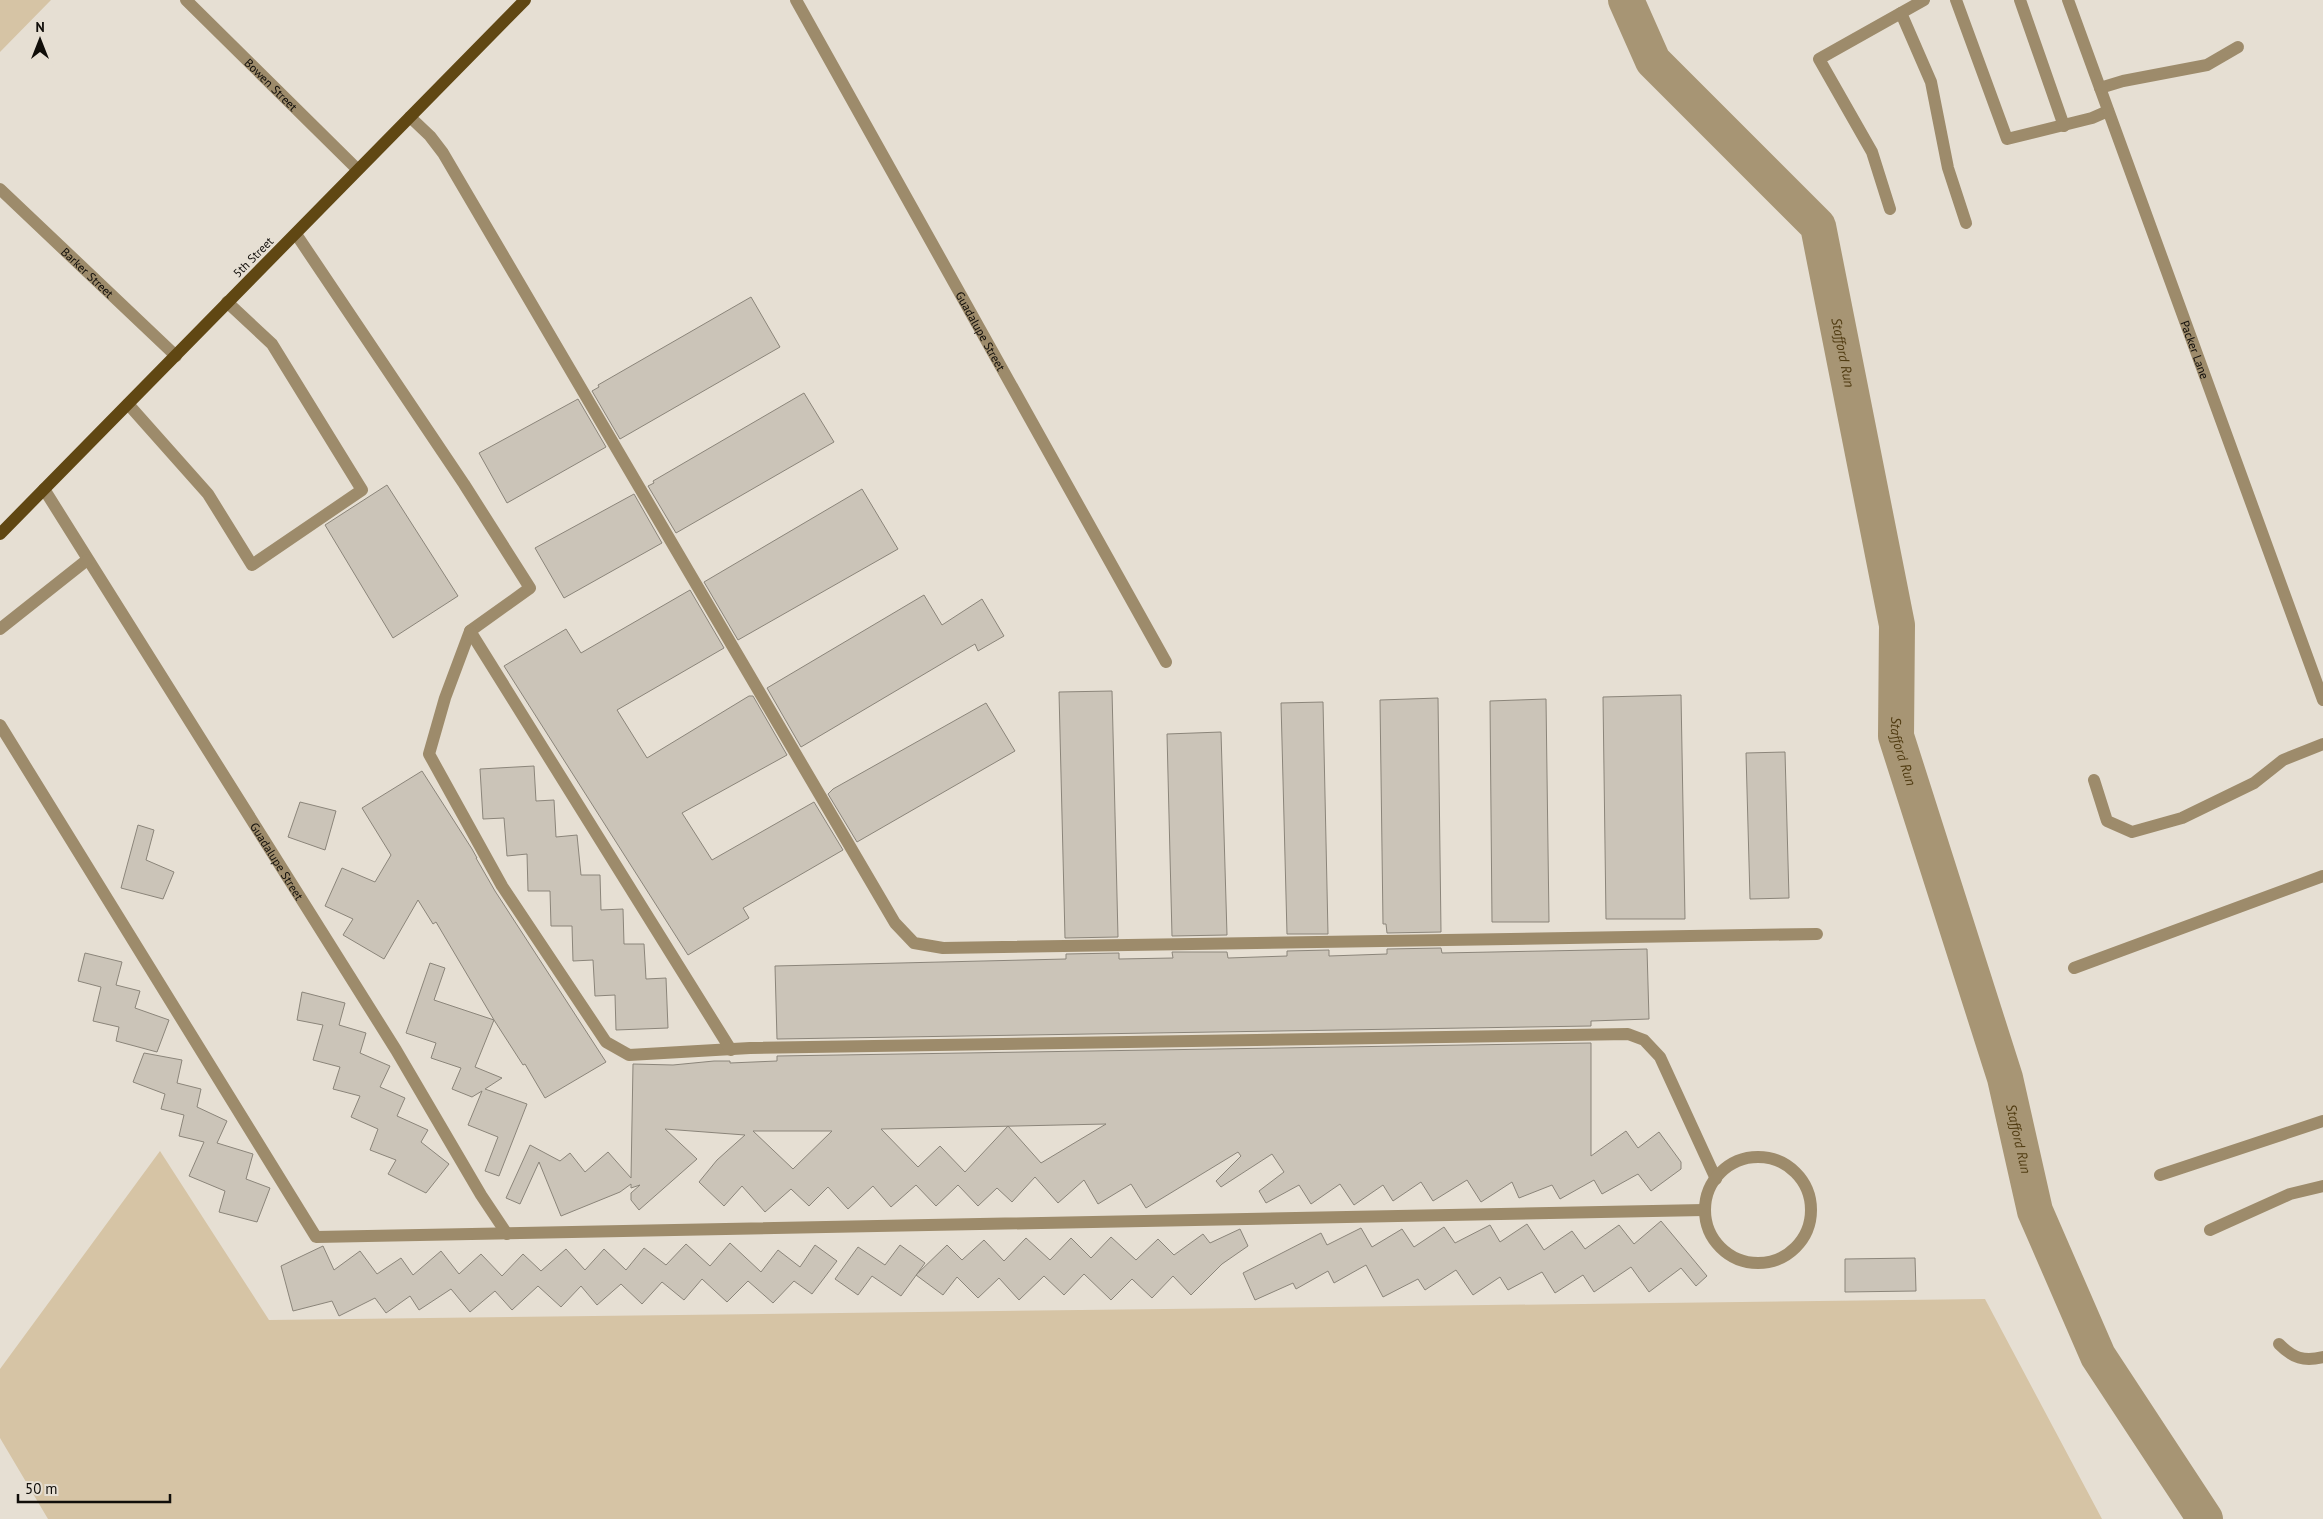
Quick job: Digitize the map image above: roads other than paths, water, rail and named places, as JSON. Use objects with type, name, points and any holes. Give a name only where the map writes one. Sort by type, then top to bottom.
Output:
[{"type":"main road","name":"5th Street","points":[[0,534],[525,0]]},
{"type":"street","name":"Bowen Street","points":[[186,0],[357,170]]},
{"type":"street","name":"Guadalupe Street","points":[[796,0],[1166,662]]},
{"type":"street","points":[[1890,209],[1872,152],[1819,59],[1924,0]]},
{"type":"street","points":[[1956,0],[2007,139],[2064,126],[2108,111]]},
{"type":"street","points":[[2020,0],[2064,126]]},
{"type":"street","name":"Packer Lane","points":[[2068,0],[2317,668],[2323,700]]},
{"type":"street","points":[[1901,13],[1932,82],[1948,168],[1966,223]]},
{"type":"street","points":[[2100,88],[2123,80],[2207,65],[2238,47]]},
{"type":"street","points":[[410,117],[444,153],[895,923],[914,943],[943,948],[1817,934]]},
{"type":"street","name":"Barker Street","points":[[0,189],[176,356]]},
{"type":"street","points":[[296,234],[464,484],[530,588],[470,632],[445,698],[429,754],[502,886],[606,1042],[629,1055],[731,1050],[1628,1034],[1644,1040],[1660,1057],[1716,1179]]},
{"type":"street","points":[[128,404],[208,494],[252,565],[362,490],[272,344],[227,302]]},
{"type":"street","name":"Guadalupe Street","points":[[44,489],[396,1050],[481,1195],[507,1234]]},
{"type":"street","points":[[0,629],[87,560]]},
{"type":"street","points":[[470,632],[731,1050]]},
{"type":"street","points":[[0,725],[316,1236],[507,1234],[1704,1210]]},
{"type":"street","points":[[2094,780],[2107,820],[2132,832],[2182,818],[2254,783],[2283,760],[2323,744]]},
{"type":"street","points":[[2074,968],[2323,876]]},
{"type":"street","points":[[2160,1175],[2323,1121]]},
{"type":"street","points":[[1758,1156],[1786,1163],[1806,1183],[1813,1210],[1806,1238],[1786,1257],[1758,1265],[1731,1257],[1711,1238],[1704,1210],[1711,1183],[1716,1179],[1731,1163],[1758,1156]]},
{"type":"street","points":[[2210,1230],[2290,1194],[2323,1186]]},
{"type":"street","points":[[2279,1344],[2296,1358],[2307,1361],[2323,1357]]},
{"type":"waterway","name":"Stafford Run","points":[[1626,0],[1653,61],[1818,226],[1897,625],[1896,736],[2005,1078],[2035,1211],[2098,1356],[2205,1519]]}]
